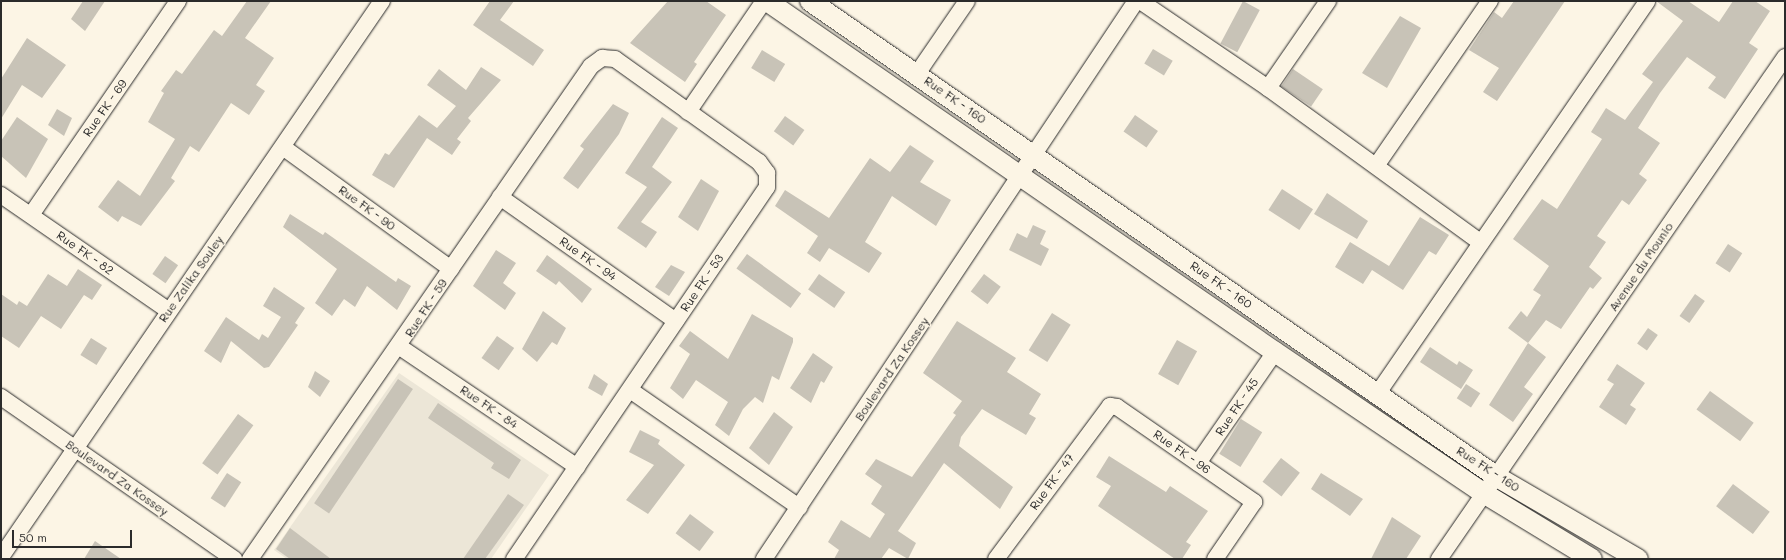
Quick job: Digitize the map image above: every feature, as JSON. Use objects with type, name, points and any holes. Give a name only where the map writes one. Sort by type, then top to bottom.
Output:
[{"type":"main road","name":"Rue FK - 160","points":[[767,1],[1018,178],[1485,494],[1594,559]]},
{"type":"main road","name":"Rue FK - 160","points":[[810,1],[1378,393],[1497,477],[1606,536],[1638,559]]},
{"type":"street","name":"Rue FK - 69","points":[[31,216],[178,1]]},
{"type":"street","name":"Rue Zalika Souley","points":[[1,557],[169,311],[284,148],[382,1]]},
{"type":"street","points":[[688,112],[764,1]]},
{"type":"street","points":[[917,74],[966,1]]},
{"type":"street","name":"Boulevard Za Kossey","points":[[764,559],[1136,1]]},
{"type":"street","points":[[1140,1],[1268,88],[1481,243]]},
{"type":"street","points":[[1268,88],[1328,1]]},
{"type":"street","points":[[1376,166],[1490,1]]},
{"type":"street","points":[[1378,393],[1648,1]]},
{"type":"street","name":"Avenue du Mounio","points":[[1439,559],[1497,477],[1785,57]]},
{"type":"street","name":"Rue FK - 53","points":[[514,559],[767,188],[767,173],[759,162],[615,59],[602,58]]},
{"type":"street","name":"Rue FK - 59","points":[[250,559],[400,347],[451,269],[591,66],[602,58]]},
{"type":"street","name":"Rue FK - 90","points":[[284,148],[451,269]]},
{"type":"street","name":"Rue FK - 82","points":[[1,195],[169,311]]},
{"type":"street","name":"Rue FK - 94","points":[[500,197],[676,321]]},
{"type":"street","name":"Rue FK - 84","points":[[400,347],[577,467]]},
{"type":"street","name":"Rue FK - 45","points":[[1198,463],[1275,352]]},
{"type":"street","points":[[630,390],[800,507]]},
{"type":"street","name":"Boulevard Za Kossey","points":[[1,397],[234,559]]},
{"type":"street","name":"Rue FK - 96","points":[[1110,406],[1198,463],[1254,502],[1215,559]]},
{"type":"street","name":"Rue FK - 47","points":[[996,559],[1110,406]]},
{"type":"street","points":[[1594,559],[1606,536]]},
{"type":"shaded area","points":[[399,373],[549,475],[491,559],[287,559],[274,550]]},
{"type":"building","points":[[83,1],[105,1],[85,31],[71,19]]},
{"type":"building","points":[[247,1],[271,1],[245,38],[274,58],[256,85],[265,91],[249,115],[231,103],[199,152],[190,146],[171,178],[175,181],[141,226],[122,216],[118,222],[98,207],[118,180],[140,196],[175,139],[148,122],[164,93],[161,91],[176,70],[182,74],[214,30],[222,36]]},
{"type":"building","points":[[490,1],[514,1],[500,20],[544,50],[533,66],[473,25]]},
{"type":"building","points":[[668,1],[706,1],[726,15],[694,62],[697,64],[685,82],[630,43]]},
{"type":"building","points":[[1243,1],[1260,10],[1237,52],[1220,43]]},
{"type":"building","points":[[1514,1],[1565,1],[1497,101],[1483,92],[1499,68],[1469,50],[1494,12],[1502,18]]},
{"type":"building","points":[[1656,1],[1688,1],[1719,22],[1733,1],[1755,1],[1770,11],[1749,43],[1758,49],[1725,99],[1708,88],[1716,77],[1687,57],[1660,93],[1638,128],[1660,143],[1639,174],[1647,180],[1629,205],[1622,200],[1597,236],[1606,242],[1589,267],[1602,278],[1593,289],[1590,287],[1561,329],[1546,320],[1528,343],[1508,328],[1521,311],[1527,317],[1541,295],[1533,290],[1549,266],[1513,239],[1542,199],[1557,209],[1602,139],[1591,132],[1606,108],[1625,120],[1653,82],[1642,74],[1683,21]]},
{"type":"building","points":[[1400,16],[1421,28],[1387,88],[1362,73]]},
{"type":"building","points":[[27,38],[66,65],[42,98],[22,85],[1,119],[1,79]]},
{"type":"building","points":[[1153,49],[1173,61],[1164,75],[1144,64]]},
{"type":"building","points":[[762,50],[785,64],[774,82],[751,68]]},
{"type":"building","points":[[481,67],[501,80],[468,118],[471,121],[457,139],[461,142],[452,155],[427,138],[394,188],[372,175],[385,153],[389,155],[419,115],[437,128],[456,106],[427,85],[439,69],[466,90]]},
{"type":"building","points":[[1293,69],[1323,89],[1311,107],[1281,86]]},
{"type":"building","points":[[613,104],[629,113],[619,134],[578,189],[563,178],[584,149],[580,146]]},
{"type":"building","points":[[57,109],[72,118],[64,136],[48,125]]},
{"type":"building","points":[[1135,115],[1158,131],[1146,147],[1124,131]]},
{"type":"building","points":[[785,116],[804,130],[793,145],[774,131]]},
{"type":"building","points":[[17,117],[48,139],[26,178],[1,156],[1,141]]},
{"type":"building","points":[[662,117],[678,128],[652,167],[672,182],[641,222],[657,232],[646,248],[617,228],[647,187],[625,173]]},
{"type":"building","points":[[910,145],[934,161],[920,182],[951,200],[936,226],[892,196],[865,242],[882,253],[869,273],[829,248],[820,262],[807,253],[818,236],[775,206],[785,190],[829,218],[870,158],[890,172]]},
{"type":"building","points":[[701,179],[719,191],[698,231],[678,217]]},
{"type":"building","points":[[1282,189],[1313,209],[1299,230],[1268,210]]},
{"type":"building","points":[[1327,193],[1368,221],[1357,239],[1314,214]]},
{"type":"building","points":[[290,214],[323,235],[325,232],[396,282],[398,278],[411,286],[397,310],[367,286],[355,307],[344,299],[332,316],[315,303],[337,269],[283,227]]},
{"type":"building","points":[[1420,217],[1449,235],[1436,255],[1429,251],[1403,290],[1372,270],[1363,284],[1335,267],[1350,242],[1389,266]]},
{"type":"building","points":[[1033,225],[1046,231],[1040,244],[1049,249],[1041,266],[1009,250],[1017,233],[1027,238]]},
{"type":"building","points":[[1728,244],[1742,253],[1730,273],[1715,263]]},
{"type":"building","points":[[496,250],[516,263],[503,283],[516,293],[505,310],[473,286]]},
{"type":"building","points":[[747,254],[801,293],[791,308],[736,269]]},
{"type":"building","points":[[547,255],[592,289],[582,303],[559,281],[556,285],[536,271]]},
{"type":"building","points":[[165,256],[178,265],[165,283],[152,274]]},
{"type":"building","points":[[671,265],[685,272],[669,296],[655,287]]},
{"type":"building","points":[[78,269],[102,285],[92,300],[84,295],[61,329],[41,316],[19,348],[1,336],[1,294],[17,305],[19,301],[27,306],[48,274],[67,286]]},
{"type":"building","points":[[819,274],[845,292],[834,308],[808,290]]},
{"type":"building","points":[[984,274],[1001,287],[988,304],[971,292]]},
{"type":"building","points":[[274,287],[305,308],[295,323],[298,325],[269,367],[264,368],[231,341],[221,363],[204,351],[226,317],[259,340],[262,334],[268,338],[281,317],[263,306]]},
{"type":"building","points":[[1695,294],[1705,301],[1689,323],[1680,316]]},
{"type":"building","points":[[543,311],[566,328],[557,345],[552,342],[537,362],[522,349]]},
{"type":"building","points":[[1052,313],[1071,325],[1047,362],[1029,350]]},
{"type":"building","points":[[752,314],[793,338],[793,342],[779,380],[772,376],[763,403],[755,397],[743,409],[729,436],[715,425],[728,402],[696,380],[683,399],[670,388],[690,354],[679,346],[690,331],[728,359]]},
{"type":"building","points":[[957,321],[1016,358],[1007,372],[1041,394],[1029,414],[1036,418],[1026,435],[982,409],[961,437],[959,446],[1013,487],[1000,509],[944,463],[898,531],[916,543],[908,559],[889,548],[881,559],[834,559],[839,550],[828,542],[841,520],[870,538],[885,514],[871,504],[882,486],[865,474],[876,459],[912,477],[956,415],[953,413],[962,401],[923,373]]},
{"type":"building","points":[[1648,328],[1658,335],[1647,350],[1637,344]]},
{"type":"building","points":[[497,336],[514,348],[499,370],[482,358]]},
{"type":"building","points":[[91,338],[107,348],[97,365],[80,355]]},
{"type":"building","points":[[1177,340],[1197,351],[1178,385],[1158,374]]},
{"type":"building","points":[[1528,343],[1546,357],[1524,387],[1533,394],[1513,422],[1489,405]]},
{"type":"building","points":[[1430,347],[1457,365],[1459,361],[1473,370],[1461,389],[1420,362]]},
{"type":"building","points":[[813,353],[833,367],[824,383],[821,381],[811,403],[790,388]]},
{"type":"building","points":[[1617,364],[1645,383],[1630,405],[1636,409],[1626,425],[1599,407],[1614,384],[1607,380]]},
{"type":"building","points":[[315,371],[330,381],[320,397],[308,387]]},
{"type":"building","points":[[594,374],[608,384],[602,396],[588,388]]},
{"type":"building","points":[[398,379],[413,389],[329,513],[314,503]]},
{"type":"building","points":[[1466,384],[1480,393],[1471,408],[1457,398]]},
{"type":"building","points":[[1710,391],[1754,423],[1740,441],[1696,410]]},
{"type":"building","points":[[438,403],[521,460],[509,479],[491,468],[494,463],[428,418]]},
{"type":"building","points":[[774,412],[793,427],[769,465],[749,448]]},
{"type":"building","points":[[238,414],[253,425],[218,475],[202,463]]},
{"type":"building","points":[[1241,419],[1262,432],[1240,467],[1219,454]]},
{"type":"building","points":[[640,430],[660,440],[658,444],[685,465],[648,514],[626,500],[654,465],[629,452]]},
{"type":"building","points":[[1109,456],[1166,492],[1170,486],[1208,511],[1186,542],[1191,545],[1182,559],[1175,559],[1098,506],[1111,486],[1096,477]]},
{"type":"building","points":[[1281,458],[1300,473],[1281,496],[1263,482]]},
{"type":"building","points":[[227,473],[241,482],[225,507],[211,498]]},
{"type":"building","points":[[1321,473],[1363,499],[1350,516],[1311,489]]},
{"type":"building","points":[[1733,484],[1770,512],[1753,534],[1716,506]]},
{"type":"building","points":[[508,494],[524,505],[485,559],[463,559]]},
{"type":"building","points":[[690,514],[714,532],[700,551],[676,533]]},
{"type":"building","points":[[1392,517],[1421,536],[1406,559],[1371,559]]},
{"type":"building","points":[[290,528],[331,559],[290,559],[276,549]]},
{"type":"building","points":[[95,541],[121,559],[84,559]]}]
